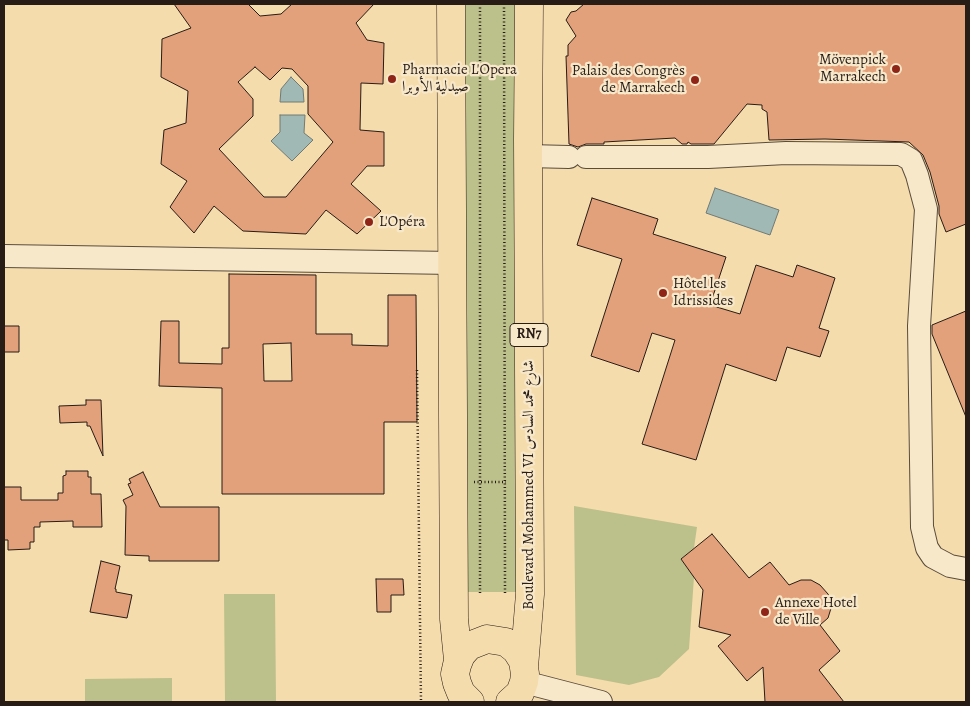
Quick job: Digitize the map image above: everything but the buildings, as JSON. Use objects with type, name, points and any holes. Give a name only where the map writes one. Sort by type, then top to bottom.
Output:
[{"type":"main road","points":[[451,4],[453,263],[467,482],[454,619],[460,687]]},
{"type":"main road","name":"Boulevard Mohammed VI شارع محمد السادس","points":[[521,689],[530,594],[517,482],[528,156],[529,4]]},
{"type":"main road","points":[[460,687],[469,646],[481,640],[493,639],[506,642],[520,655],[521,689]]},
{"type":"street","points":[[528,156],[708,157],[786,152],[901,154],[911,160],[926,209],[918,326],[922,527],[927,548],[934,558],[950,566],[966,569]]},
{"type":"street","points":[[4,256],[453,263]]},
{"type":"street","points":[[521,689],[601,702]]},
{"type":"path","points":[[480,4],[467,482],[480,593]]},
{"type":"path","points":[[504,4],[517,482],[505,594]]},
{"type":"path","points":[[417,370],[421,702]]},
{"type":"path","points":[[467,482],[517,482]]},
{"type":"green space","points":[[461,4],[524,4],[525,592],[462,592]]},
{"type":"green space","points":[[574,506],[697,527],[694,548],[681,559],[694,577],[689,649],[659,677],[629,685],[576,675]]},
{"type":"green space","points":[[224,594],[275,594],[276,702],[225,702]]},
{"type":"green space","points":[[172,678],[172,702],[85,702],[85,679]]},
{"type":"water","points":[[291,77],[303,89],[304,102],[280,102],[281,89]]},
{"type":"water","points":[[280,115],[305,115],[304,133],[313,140],[292,161],[271,141],[280,132]]},
{"type":"water","points":[[715,188],[779,210],[770,235],[706,213]]},
{"type":"place","name":"Mövenpick Marrakech","points":[[896,69]]},
{"type":"place","name":"Pharmacie L'Opera صيدلية الأوبرا","points":[[392,79]]},
{"type":"place","name":"Palais des Congrès de Marrakech","points":[[695,80]]},
{"type":"place","name":"L'Opéra","points":[[369,222]]},
{"type":"place","name":"Hôtel les Idrissides","points":[[663,293]]},
{"type":"place","name":"Annexe Hotel de Ville","points":[[765,612]]}]
